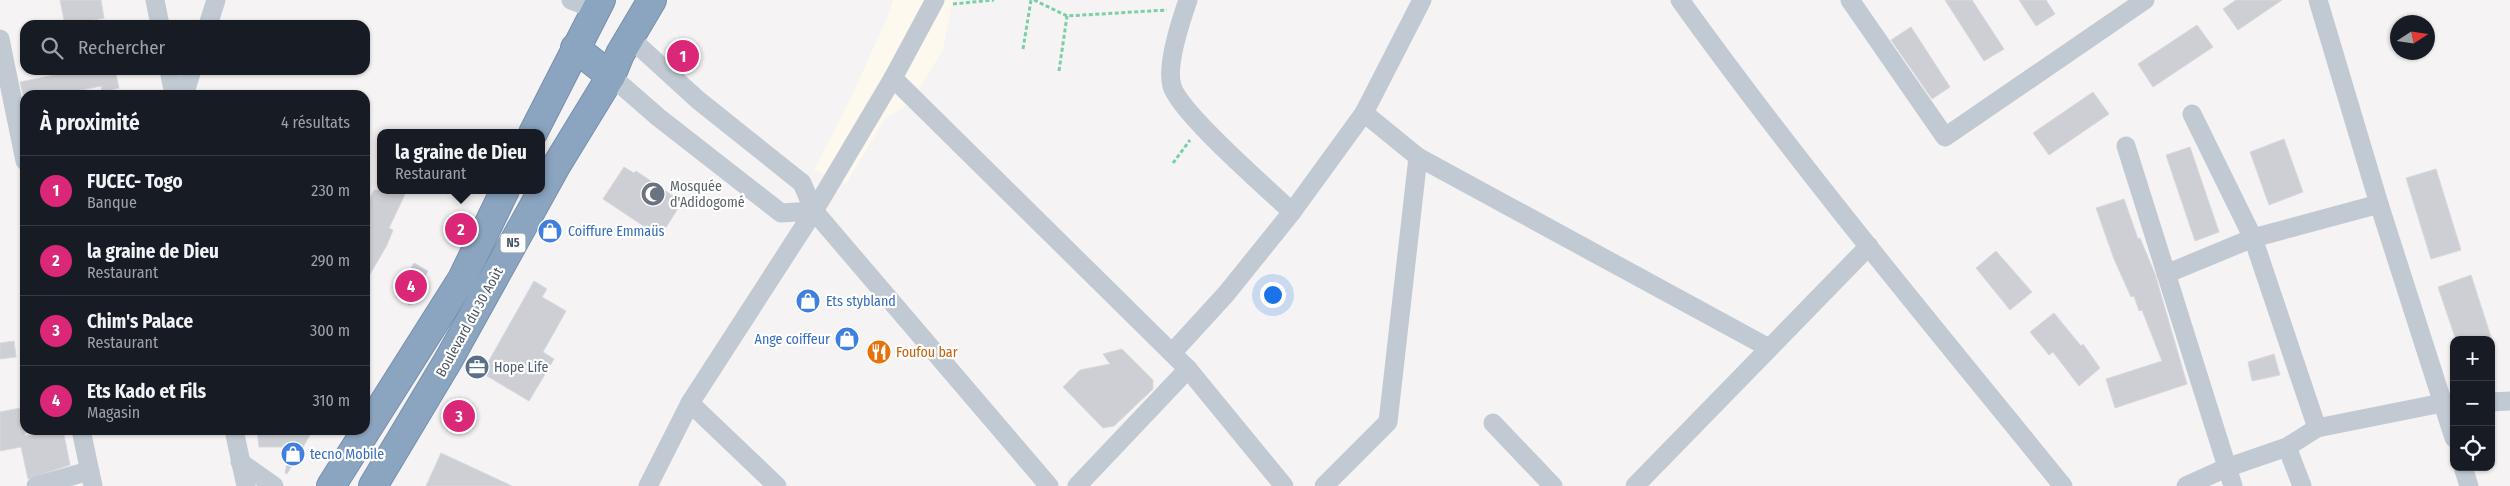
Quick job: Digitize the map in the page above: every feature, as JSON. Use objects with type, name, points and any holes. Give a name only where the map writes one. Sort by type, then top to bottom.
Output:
[{"type":"highway","name":"Boulevard du 30 Août","points":[[545,186],[610,76],[629,37],[652,0]]},
{"type":"highway","points":[[535,129],[575,48],[589,3],[629,37]]},
{"type":"highway","points":[[575,48],[610,76]]},
{"type":"highway","name":"Boulevard du 30 Août","points":[[370,424],[462,279],[503,194]]},
{"type":"highway","name":"Boulevard du 30 Août","points":[[372,486],[449,359],[540,194]]},
{"type":"highway","name":"Boulevard du 30 Août","points":[[331,486],[363,435]]},
{"type":"street","points":[[156,0],[159,20]]},
{"type":"street","points":[[210,20],[216,0]]},
{"type":"street","points":[[1172,353],[1226,294],[1292,212],[1364,113],[1422,0]]},
{"type":"street","points":[[1680,0],[1732,73],[1868,246],[2063,486]]},
{"type":"street","points":[[1850,0],[1945,138],[2145,0]]},
{"type":"street","points":[[2318,0],[2379,204],[2448,403],[2452,426]]},
{"type":"street","points":[[648,486],[690,403],[814,211],[893,78],[932,4]]},
{"type":"street","points":[[1186,4],[1171,70],[1172,86],[1178,98],[1204,128],[1292,212]]},
{"type":"street","points":[[629,37],[698,100],[802,183],[814,211],[1049,486]]},
{"type":"street","points":[[0,44],[20,138]]},
{"type":"street","points":[[170,75],[173,90]]},
{"type":"street","points":[[186,90],[190,75]]},
{"type":"street","points":[[610,76],[658,117],[782,213],[814,211]]},
{"type":"street","points":[[893,78],[1188,369],[1284,486]]},
{"type":"street","points":[[1364,113],[1418,157],[1769,348]]},
{"type":"street","points":[[2192,114],[2253,238],[2317,428]]},
{"type":"street","points":[[2126,146],[2233,486]]},
{"type":"street","points":[[1324,486],[1388,422],[1418,157]]},
{"type":"street","points":[[2166,274],[2253,238],[2379,204]]},
{"type":"street","points":[[1645,483],[1769,348],[1868,246]]},
{"type":"street","points":[[1077,486],[1188,369]]},
{"type":"street","points":[[2495,402],[2510,402]]},
{"type":"street","points":[[690,403],[777,486]]},
{"type":"street","points":[[2186,486],[2226,468],[2287,447],[2317,428],[2448,403]]},
{"type":"street","points":[[1493,423],[1553,486]]},
{"type":"street","points":[[36,486],[91,479],[82,435]]},
{"type":"street","points":[[235,435],[246,486]]},
{"type":"street","points":[[2287,447],[2302,486]]},
{"type":"street","points":[[240,462],[270,485]]},
{"type":"street","points":[[2464,471],[2469,486]]},
{"type":"path","points":[[932,4],[994,0]]},
{"type":"path","points":[[1023,49],[1033,0],[1067,16],[1186,4]]},
{"type":"path","points":[[1059,71],[1067,16]]},
{"type":"path","points":[[1173,163],[1187,142],[1204,128]]},
{"type":"shaded area","points":[[893,0],[953,0],[943,50],[910,103],[884,120],[846,184],[814,170],[853,93]]},
{"type":"building","points":[[60,0],[101,0],[104,18],[64,20]]},
{"type":"building","points":[[1945,0],[1972,0],[2004,49],[1984,61]]},
{"type":"building","points":[[2019,0],[2046,0],[2055,14],[2036,26]]},
{"type":"building","points":[[2236,0],[2282,0],[2238,30],[2223,9]]},
{"type":"building","points":[[2197,25],[2213,47],[2153,87],[2138,64]]},
{"type":"building","points":[[1911,27],[1950,87],[1932,99],[1891,40]]},
{"type":"building","points":[[54,75],[116,75],[119,88],[102,90],[101,86],[81,90],[22,90],[20,82]]},
{"type":"building","points":[[2093,92],[2109,114],[2049,155],[2033,133]]},
{"type":"building","points":[[2284,139],[2303,192],[2269,205],[2250,152]]},
{"type":"building","points":[[2190,147],[2219,232],[2195,241],[2166,155]]},
{"type":"building","points":[[624,167],[634,173],[636,171],[682,202],[660,237],[603,199]]},
{"type":"building","points":[[2436,169],[2461,250],[2431,259],[2406,178]]},
{"type":"building","points":[[374,190],[377,190],[377,194],[405,194],[389,228],[393,230],[387,245],[370,274],[370,198]]},
{"type":"building","points":[[2124,199],[2138,239],[2140,238],[2155,274],[2187,384],[2115,408],[2106,379],[2162,361],[2142,310],[2139,311],[2134,296],[2131,297],[2114,259],[2096,208]]},
{"type":"building","points":[[1996,251],[2032,292],[2010,310],[1976,268]]},
{"type":"building","points":[[414,263],[428,271],[410,305],[396,297]]},
{"type":"building","points":[[2471,275],[2491,336],[2455,336],[2438,287]]},
{"type":"building","points":[[534,281],[547,289],[542,297],[566,311],[543,352],[554,359],[529,401],[482,373]]},
{"type":"building","points":[[2054,313],[2081,346],[2083,344],[2100,368],[2079,386],[2053,352],[2049,355],[2030,332]]},
{"type":"building","points":[[14,341],[16,357],[0,359],[0,343]]},
{"type":"building","points":[[1122,349],[1153,380],[1153,389],[1114,426],[1103,428],[1063,387],[1080,370],[1110,364],[1103,354]]},
{"type":"building","points":[[2274,354],[2280,375],[2252,381],[2248,362]]},
{"type":"building","points":[[20,408],[20,435],[64,435],[70,465],[28,479],[21,447],[0,451],[0,412]]},
{"type":"building","points":[[258,435],[310,435],[287,474],[285,473],[290,447],[259,447]]},
{"type":"building","points":[[441,453],[512,486],[426,486]]},
{"type":"place","name":"FUCEC- Togo","points":[[683,56]]},
{"type":"place","name":"Mosquée d'Adidogomé","points":[[653,194]]},
{"type":"place","name":"la graine de Dieu","points":[[461,229]]},
{"type":"place","name":"Coiffure Emmaüs","points":[[550,231]]},
{"type":"place","name":"Ets Kado et Fils","points":[[411,286]]},
{"type":"place","name":"Ets stybland","points":[[808,301]]},
{"type":"place","name":"Ange coiffeur","points":[[847,339]]},
{"type":"place","name":"Foufou bar","points":[[879,352]]},
{"type":"place","name":"Hope Life","points":[[477,367]]},
{"type":"place","name":"Chim's Palace","points":[[459,416]]},
{"type":"place","name":"tecno Mobile","points":[[293,454]]}]
